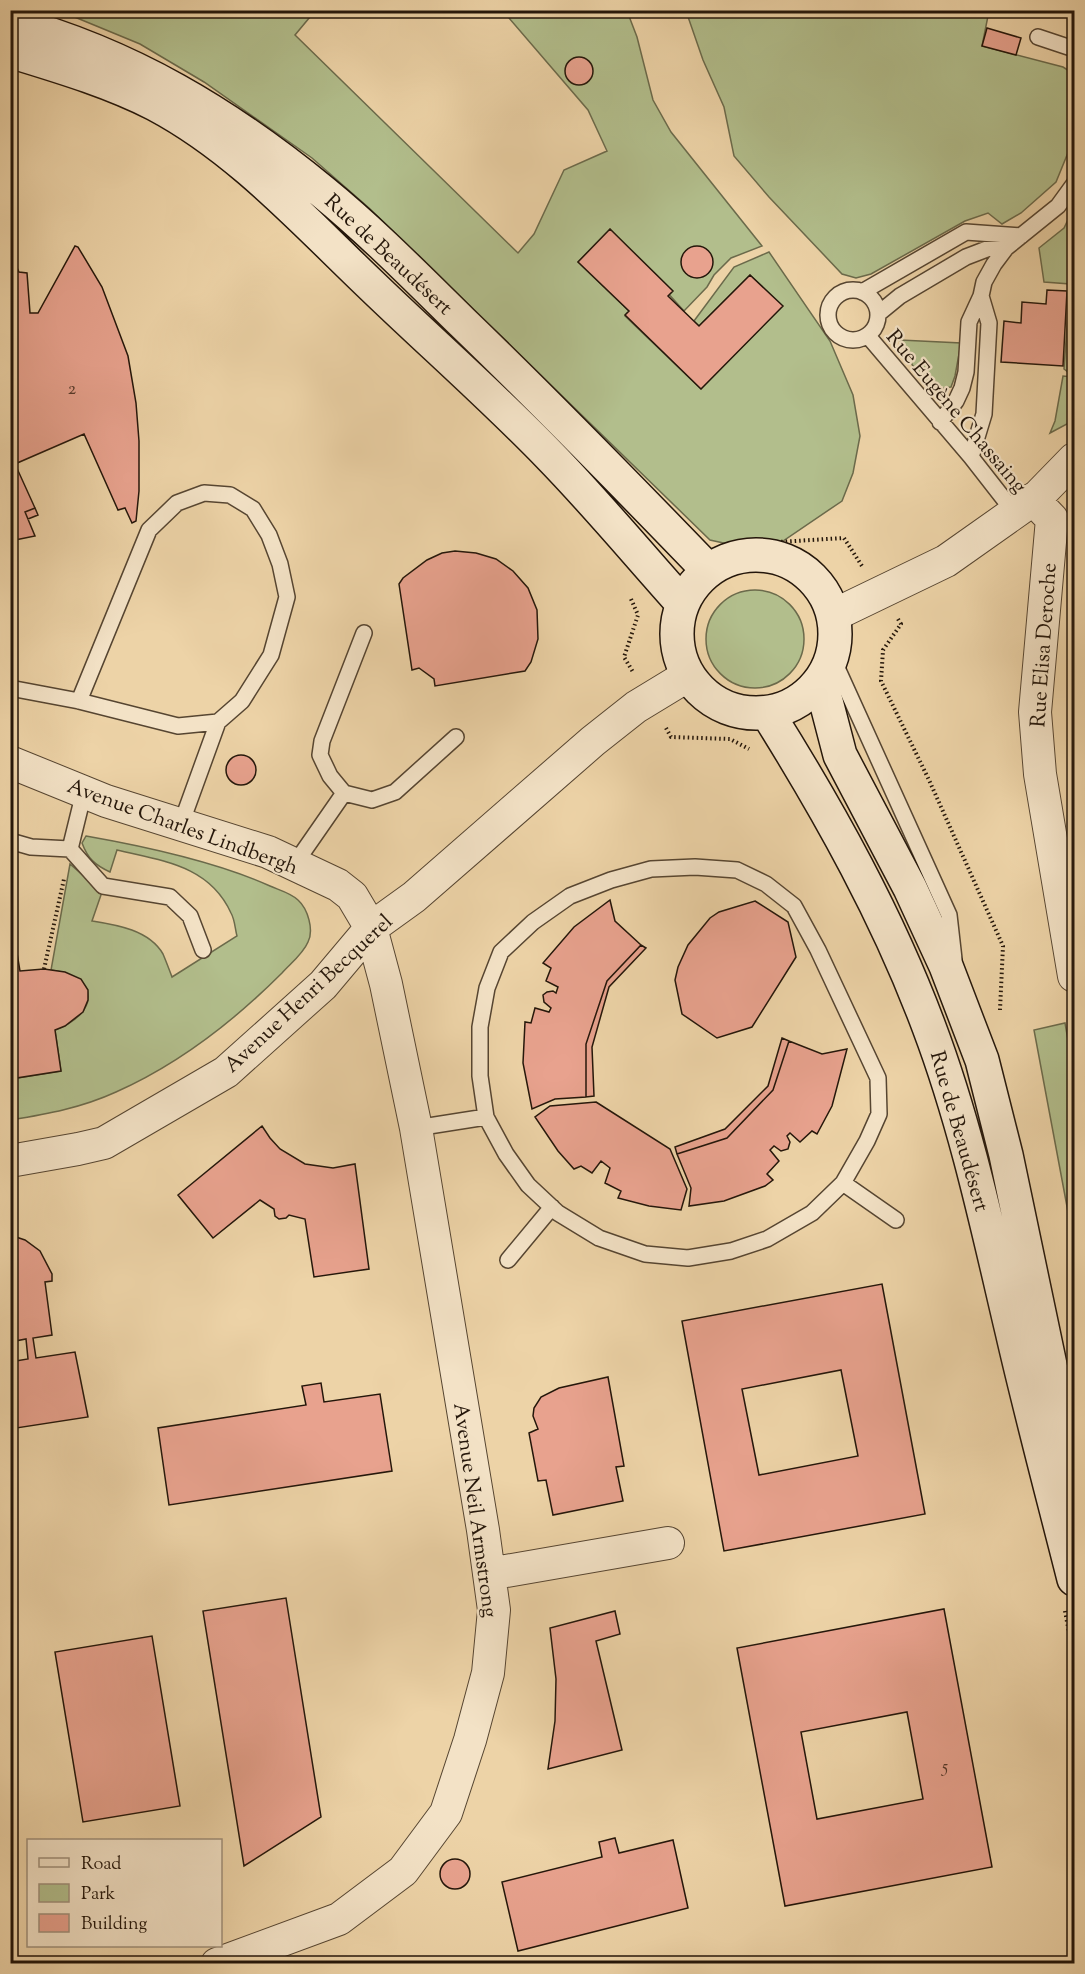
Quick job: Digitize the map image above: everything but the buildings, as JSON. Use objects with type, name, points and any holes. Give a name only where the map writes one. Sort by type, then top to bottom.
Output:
[{"type":"main road","name":"Rue de Beaudésert","points":[[10,22],[52,34],[118,60],[167,83],[229,121],[324,192],[369,232],[571,428],[708,570]]},
{"type":"main road","name":"Rue de Beaudésert","points":[[10,51],[102,81],[154,104],[189,125],[256,175],[303,217],[356,271],[549,455],[682,603]]},
{"type":"main road","name":"Rue de Beaudésert","points":[[827,671],[797,703],[768,714],[737,712],[727,708],[708,699],[687,676],[676,641],[682,603],[693,585],[708,570],[737,557],[768,555],[797,566],[820,586],[834,615],[837,637],[827,671],[840,755],[910,888],[946,966],[982,1060],[1006,1155],[1059,1408],[1074,1516]]},
{"type":"main road","name":"Rue de Beaudésert","points":[[768,714],[806,776],[875,903],[907,971],[929,1028],[948,1083],[969,1158],[1074,1579]]},
{"type":"street","points":[[834,615],[946,561],[1024,506],[1074,459]]},
{"type":"street","name":"Rue Elisa Deroche","points":[[1024,506],[1052,519],[1035,712],[1039,764],[1074,976]]},
{"type":"street","name":"Avenue Henri Becquerel","points":[[10,1161],[104,1143],[226,1072],[323,985],[371,928],[414,897],[592,741],[636,706],[687,676]]},
{"type":"street","name":"Avenue Charles Lindbergh","points":[[10,762],[84,792],[268,852],[338,885],[352,896],[371,928]]},
{"type":"street","name":"Avenue Neil Armstrong","points":[[217,1964],[339,1919],[403,1871],[446,1813],[470,1740],[488,1673],[494,1610],[489,1574],[416,1128],[386,984],[371,928]]},
{"type":"street","points":[[489,1574],[668,1543]]},
{"type":"lane","points":[[1038,37],[1074,49]]},
{"type":"lane","points":[[940,422],[956,401],[962,388],[966,372],[969,321],[993,264],[1006,249],[1058,206],[1074,184]]},
{"type":"lane","points":[[862,292],[966,232],[1021,236]]},
{"type":"lane","points":[[878,314],[900,296],[966,257],[1021,236]]},
{"type":"lane","name":"Rue Eugène Chassaing","points":[[854,290],[870,297],[876,304],[878,314],[878,323],[868,336],[851,341],[842,338],[829,325],[827,316],[833,299],[839,293],[854,290]]},
{"type":"lane","points":[[971,457],[984,414],[985,402],[989,323],[981,296]]},
{"type":"lane","name":"Rue Eugène Chassaing","points":[[868,336],[971,457],[1024,506]]},
{"type":"lane","points":[[79,701],[149,530],[177,503],[204,492],[230,495],[253,509],[269,535],[280,564],[287,597],[271,655],[242,701],[218,722],[181,824]]},
{"type":"lane","points":[[364,633],[322,741],[320,755],[330,776],[344,793],[372,800],[395,792],[456,737]]},
{"type":"lane","points":[[10,688],[79,701],[178,726],[218,722]]},
{"type":"lane","points":[[70,849],[84,792]]},
{"type":"lane","points":[[294,865],[344,793]]},
{"type":"lane","points":[[10,841],[31,847],[70,849],[103,886],[170,897],[190,916],[203,950]]},
{"type":"lane","points":[[695,867],[737,870],[766,884],[794,906],[818,950],[878,1078],[879,1114],[867,1141],[843,1183],[812,1214],[767,1239],[731,1251],[688,1258],[645,1254],[599,1238],[558,1214],[528,1185],[506,1154],[486,1117],[480,1076],[480,1027],[487,988],[501,952],[533,922],[570,896],[611,880],[651,869],[695,867]]},
{"type":"lane","points":[[416,1128],[486,1117]]},
{"type":"lane","points":[[843,1183],[896,1220]]},
{"type":"lane","points":[[508,1260],[552,1207]]},
{"type":"path","points":[[44,969],[70,849]]},
{"type":"green space","points":[[60,11],[329,11],[310,17],[295,35],[518,253],[534,234],[564,170],[607,151],[588,110],[503,11],[627,11],[637,37],[653,100],[671,132],[762,246],[731,258],[684,311],[610,229],[578,262],[629,311],[625,316],[701,389],[782,306],[750,275],[699,326],[694,321],[734,267],[769,252],[830,341],[853,395],[860,436],[853,473],[842,501],[783,541],[746,548],[710,540],[369,208],[312,158],[204,82],[140,44]]},
{"type":"green space","points":[[686,11],[989,11],[982,46],[1063,67],[1074,74],[1074,138],[1056,182],[1021,213],[1002,224],[988,213],[965,221],[871,274],[856,278],[842,274],[769,197],[734,156],[724,107],[703,60]]},
{"type":"green space","points":[[1074,207],[1074,377],[1064,369],[1070,284],[1044,282],[1039,248],[1064,228]]},
{"type":"green space","points":[[900,340],[961,343],[951,387],[936,388],[926,382],[912,365]]},
{"type":"green space","points":[[1063,376],[1074,377],[1074,412],[1067,424],[1050,433],[1055,421]]},
{"type":"green space","points":[[755,590],[774,594],[789,605],[800,620],[804,639],[800,658],[789,673],[774,684],[755,688],[736,684],[721,673],[710,658],[706,639],[710,620],[721,605],[736,594]]},
{"type":"green space","points":[[86,836],[204,862],[285,892],[295,898],[305,909],[309,920],[310,937],[296,959],[264,991],[224,1025],[161,1069],[116,1092],[90,1102],[51,1113],[11,1120],[11,1079],[61,1071],[55,1030],[80,1015],[86,1006],[88,997],[86,988],[79,980],[68,974],[51,970],[70,864],[102,892],[92,921],[132,930],[150,939],[163,954],[172,977],[237,936],[232,916],[222,897],[210,884],[197,875],[167,862],[117,850],[110,872],[96,864],[87,853],[82,843]]},
{"type":"green space","points":[[1065,1023],[1074,1074],[1074,1244],[1034,1030]]}]
